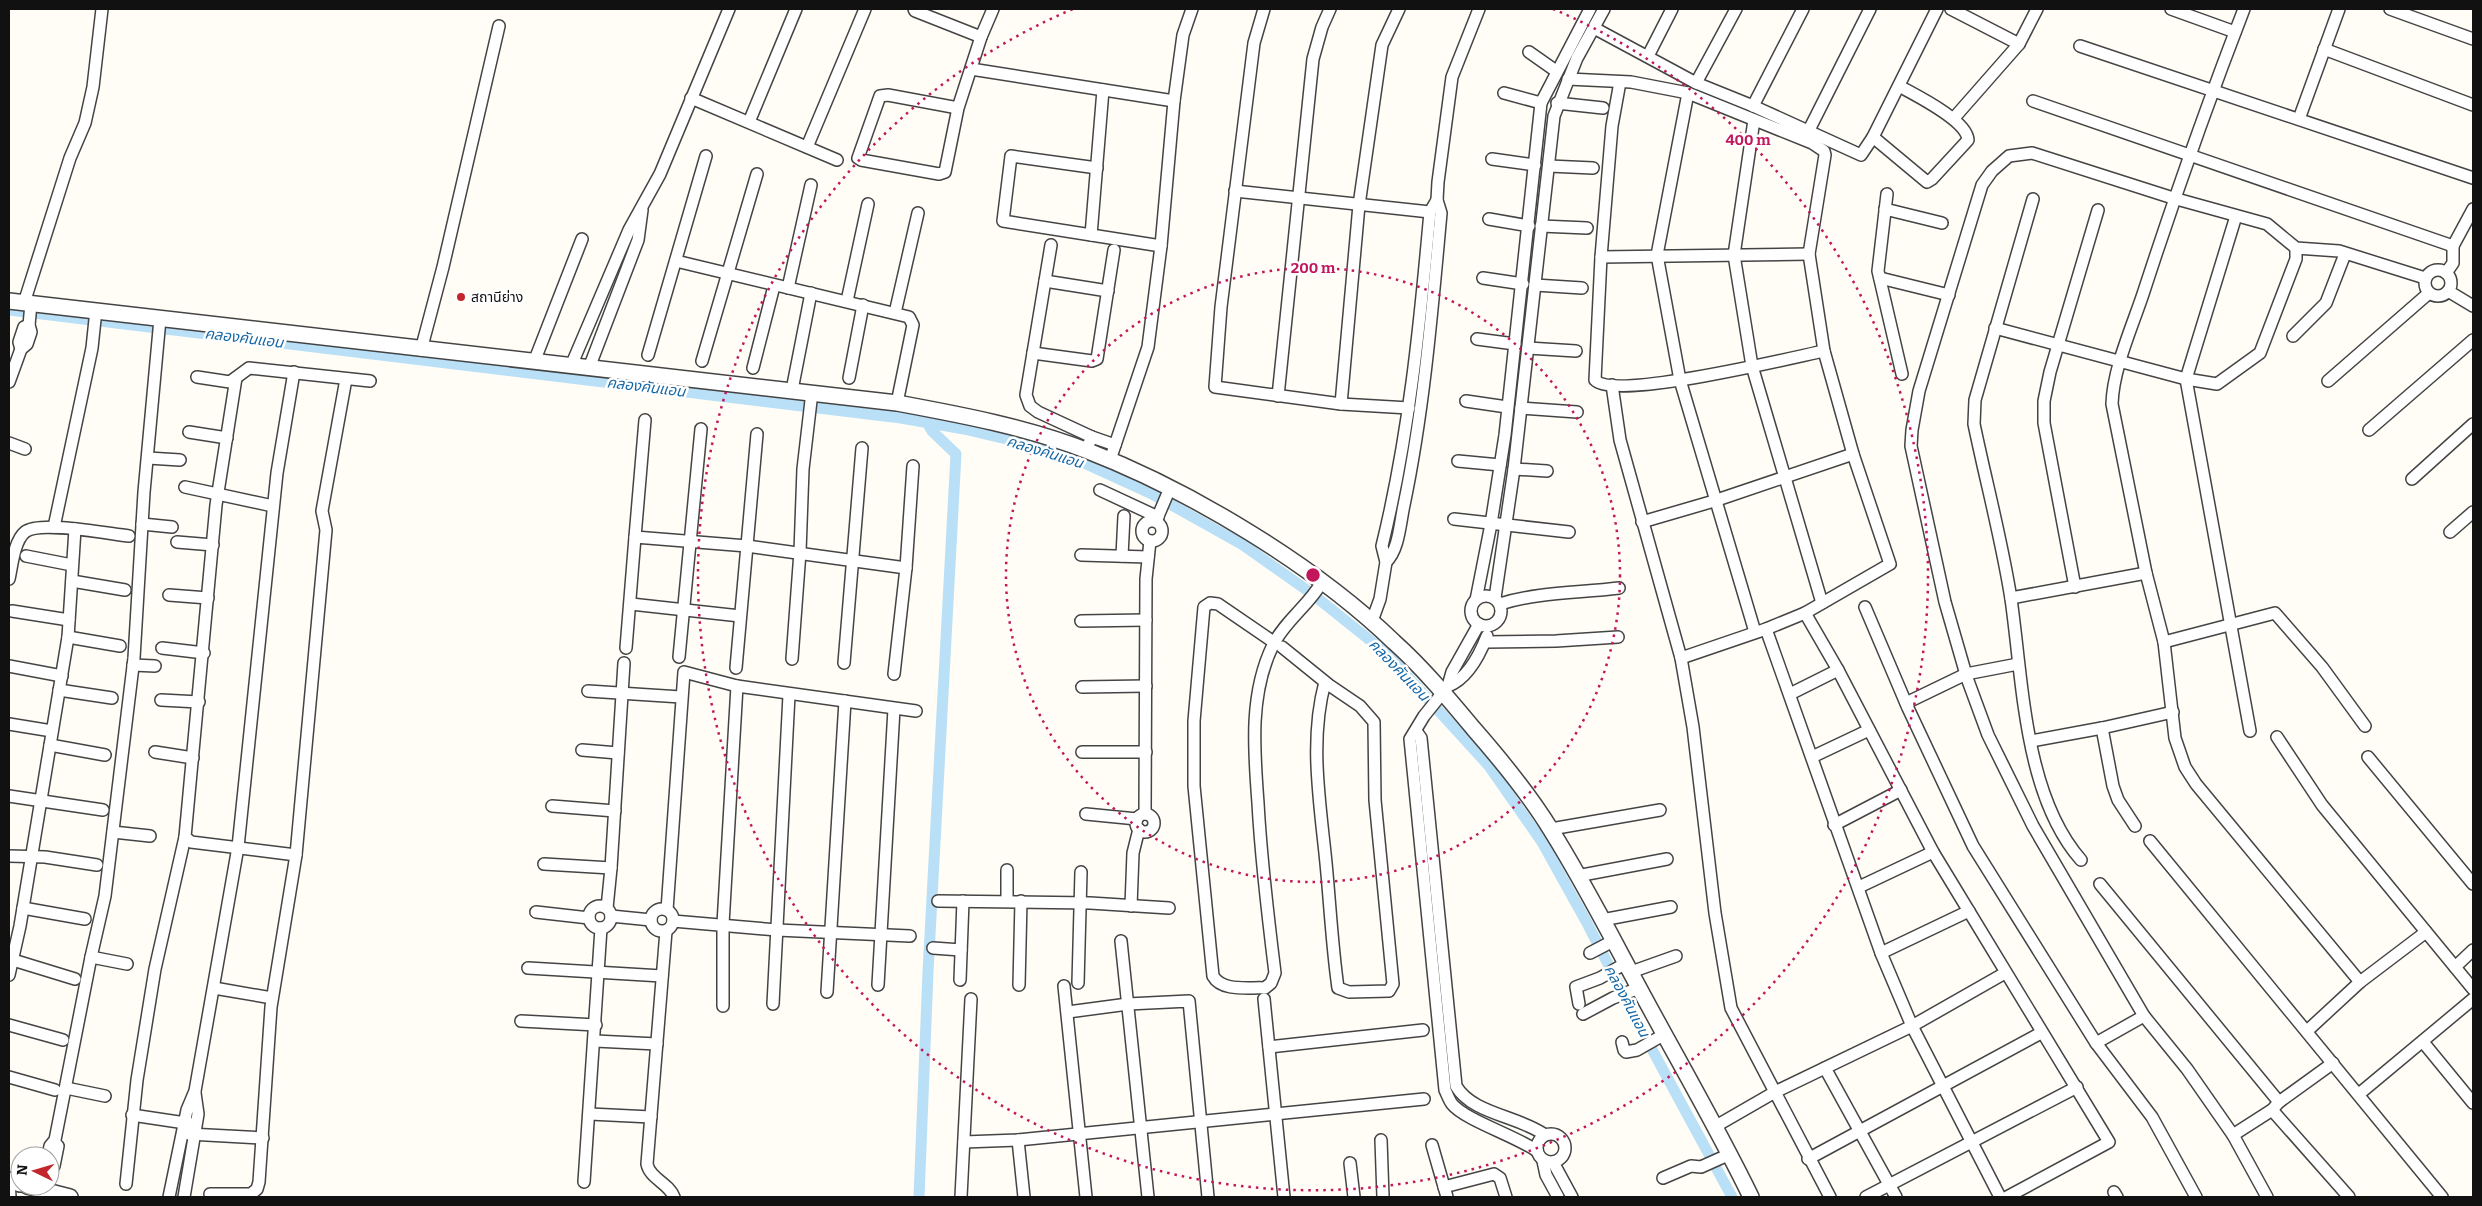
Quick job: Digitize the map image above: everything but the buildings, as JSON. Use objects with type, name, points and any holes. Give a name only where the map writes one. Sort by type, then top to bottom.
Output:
[{"type":"street","points":[[9,382],[22,349],[27,344],[32,332],[29,313],[70,158],[85,123],[93,87],[102,9]]},
{"type":"street","points":[[572,366],[610,271],[660,174],[729,9]]},
{"type":"street","points":[[749,122],[796,9]]},
{"type":"street","points":[[807,147],[865,9]]},
{"type":"street","points":[[914,9],[980,37]]},
{"type":"street","points":[[958,108],[888,95],[880,96],[858,158],[942,174],[946,170],[958,108],[980,37],[993,9]]},
{"type":"street","points":[[1110,460],[1148,347],[1161,246],[1174,102],[1183,35],[1192,9]]},
{"type":"street","points":[[1264,9],[1254,43],[1221,307],[1215,387],[1341,404],[1409,408]]},
{"type":"street","points":[[1278,396],[1297,198],[1313,59],[1322,27],[1330,9]]},
{"type":"street","points":[[1341,404],[1359,205],[1382,45],[1399,9]]},
{"type":"street","points":[[1372,621],[1380,599],[1386,562],[1382,546],[1425,328],[1430,212],[1437,200],[1452,77],[1479,9]]},
{"type":"street","points":[[1485,624],[1475,620],[1471,609],[1476,600],[1492,524],[1505,436],[1523,284],[1541,103],[1587,9]]},
{"type":"street","points":[[1444,692],[1452,672],[1485,624],[1498,618],[1497,570],[1506,526],[1514,469],[1554,116],[1557,103],[1577,58],[1604,9]]},
{"type":"street","points":[[1648,56],[1672,9]]},
{"type":"street","points":[[1696,84],[1736,9]]},
{"type":"street","points":[[1754,106],[1803,9]]},
{"type":"street","points":[[1809,130],[1870,9]]},
{"type":"street","points":[[1594,28],[1696,84],[1754,106],[1861,155],[1873,137],[1937,9]]},
{"type":"street","points":[[1951,9],[2018,44]]},
{"type":"street","points":[[1954,118],[2018,44],[2037,9]]},
{"type":"street","points":[[2171,9],[2235,32]]},
{"type":"street","points":[[2244,9],[2173,198],[2121,360],[2112,393],[2112,404],[2146,573],[2164,642],[2175,738],[2185,767],[2196,784],[2360,982]]},
{"type":"street","points":[[2299,119],[2338,9]]},
{"type":"street","points":[[2390,9],[2473,39]]},
{"type":"street","points":[[421,350],[443,267],[499,26]]},
{"type":"street","points":[[2080,46],[2473,178]]},
{"type":"street","points":[[2324,49],[2473,105]]},
{"type":"street","points":[[1529,52],[1556,71]]},
{"type":"street","points":[[1567,52],[1577,58]]},
{"type":"street","points":[[971,69],[1174,102]]},
{"type":"street","points":[[1568,79],[1649,85],[1688,93],[1812,143],[1824,152],[1825,161],[1809,254],[1824,351],[1853,454],[1890,564],[1805,612],[1761,631],[1681,658]]},
{"type":"street","points":[[1620,82],[1612,126],[1601,257],[1595,380],[1603,385],[1659,384],[1824,351]]},
{"type":"street","points":[[1873,137],[1927,182],[1968,140],[1967,135],[1954,118],[1899,86]]},
{"type":"street","points":[[1091,235],[1103,90]]},
{"type":"street","points":[[1504,92],[1541,103]]},
{"type":"street","points":[[1688,93],[1657,255],[1680,380],[1714,501],[1761,631],[1790,694],[1834,825],[1859,887],[1880,952],[1912,1026],[2000,1197]]},
{"type":"street","points":[[691,98],[837,160]]},
{"type":"street","points":[[2033,101],[2453,246]]},
{"type":"street","points":[[1557,103],[1603,108]]},
{"type":"street","points":[[1754,120],[1734,255],[1752,366],[1786,475],[1822,603]]},
{"type":"street","points":[[2267,1197],[2233,1135],[2186,1069],[2144,1016],[2033,826],[1988,735],[1966,674],[1945,602],[1911,446],[1919,391],[1950,295],[1982,185],[1992,171],[2009,156],[2032,153],[2173,198],[2267,224],[2296,248],[2338,251],[2425,278]]},
{"type":"street","points":[[648,355],[706,156]]},
{"type":"street","points":[[1097,168],[1011,156],[1004,222],[1161,246]]},
{"type":"street","points":[[1492,159],[1535,165]]},
{"type":"street","points":[[1549,166],[1593,168]]},
{"type":"street","points":[[702,361],[757,174]]},
{"type":"street","points":[[788,288],[811,186]]},
{"type":"street","points":[[1236,191],[1430,212]]},
{"type":"street","points":[[1887,194],[1877,261],[1902,374]]},
{"type":"street","points":[[2033,199],[1975,400],[1974,419],[2011,598],[2018,664],[2031,741],[2053,819],[2068,844],[2081,860]]},
{"type":"street","points":[[1386,562],[1392,556],[1413,458],[1425,328],[1441,213],[1437,200]]},
{"type":"street","points":[[847,301],[868,204]]},
{"type":"street","points":[[589,368],[638,240],[643,206]]},
{"type":"street","points":[[1885,209],[1942,223]]},
{"type":"street","points":[[2446,272],[2453,263],[2453,246],[2473,209]]},
{"type":"street","points":[[2075,587],[2044,423],[2044,401],[2057,345],[2098,210]]},
{"type":"street","points":[[895,313],[918,213]]},
{"type":"street","points":[[2236,216],[2186,379],[2250,731]]},
{"type":"street","points":[[1490,219],[1529,226]]},
{"type":"street","points":[[1541,226],[1587,228]]},
{"type":"street","points":[[534,362],[582,239]]},
{"type":"street","points":[[1051,245],[1026,395],[1030,406],[1089,443],[1110,460],[1254,536],[1319,586],[1372,621],[1444,692],[1500,759],[1551,829],[1602,920],[1610,943],[1634,990],[1716,1126],[1726,1156],[1751,1197]]},
{"type":"street","points":[[1995,328],[2121,360],[2186,379],[2217,384],[2260,353],[2296,259],[2296,248]]},
{"type":"street","points":[[1033,353],[1095,360],[1098,356],[1114,250]]},
{"type":"street","points":[[1601,257],[1809,254]]},
{"type":"street","points":[[2293,336],[2326,303],[2345,254]]},
{"type":"street","points":[[676,261],[909,317],[913,325],[897,403]]},
{"type":"street","points":[[2437,269],[2446,272],[2451,282],[2448,291],[2439,296],[2429,293],[2424,284],[2425,278],[2437,269]]},
{"type":"street","points":[[1483,278],[1523,284]]},
{"type":"street","points":[[1880,278],[1950,295]]},
{"type":"street","points":[[1045,281],[1108,291]]},
{"type":"street","points":[[1535,285],[1582,288]]},
{"type":"street","points":[[753,368],[774,286]]},
{"type":"street","points":[[2448,291],[2473,306]]},
{"type":"street","points":[[792,390],[811,293]]},
{"type":"street","points":[[2328,381],[2429,293]]},
{"type":"street","points":[[9,301],[29,313],[95,313],[160,322],[897,403],[1089,443],[1115,445]]},
{"type":"street","points":[[849,378],[863,305]]},
{"type":"street","points":[[1519,310],[1531,311]]},
{"type":"street","points":[[54,527],[93,336],[95,313]]},
{"type":"street","points":[[58,1146],[55,1140],[60,1089],[105,896],[113,832],[133,665],[142,524],[160,322]]},
{"type":"street","points":[[1477,339],[1515,344]]},
{"type":"street","points":[[2369,430],[2473,340]]},
{"type":"street","points":[[1528,348],[1576,351]]},
{"type":"street","points":[[197,377],[230,382],[249,368],[370,381]]},
{"type":"street","points":[[190,1129],[185,1193],[170,1192],[190,1129],[198,1114],[195,1092],[238,846],[273,506],[294,372]]},
{"type":"street","points":[[126,1184],[132,1116],[155,969],[185,837],[218,495],[236,378]]},
{"type":"street","points":[[210,1194],[251,1194],[254,1192],[258,1182],[272,998],[296,855],[326,530],[322,511],[341,419],[346,379]]},
{"type":"street","points":[[1612,385],[1620,440],[1681,658],[1693,727],[1715,913],[1730,1008],[1808,1159],[1830,1197]]},
{"type":"street","points":[[792,660],[806,434],[812,395]]},
{"type":"street","points":[[1466,401],[1507,407]]},
{"type":"street","points":[[1521,408],[1577,412]]},
{"type":"street","points":[[626,648],[645,420]]},
{"type":"street","points":[[2412,479],[2473,424]]},
{"type":"street","points":[[679,657],[701,429]]},
{"type":"street","points":[[189,432],[227,438]]},
{"type":"street","points":[[736,668],[757,434]]},
{"type":"street","points":[[1505,436],[1517,437]]},
{"type":"street","points":[[9,443],[25,449]]},
{"type":"street","points":[[844,663],[862,448]]},
{"type":"street","points":[[1642,522],[1714,501],[1786,475],[1853,454]]},
{"type":"street","points":[[1401,457],[1413,458]]},
{"type":"street","points":[[148,458],[180,460]]},
{"type":"street","points":[[1458,460],[1500,465]]},
{"type":"street","points":[[894,674],[906,568],[913,466]]},
{"type":"street","points":[[1514,469],[1547,471]]},
{"type":"street","points":[[185,487],[273,506]]},
{"type":"street","points":[[1100,490],[1158,517]]},
{"type":"street","points":[[1131,906],[1133,854],[1140,821],[1146,752],[1148,557],[1150,541],[1158,539],[1162,531],[1158,517],[1169,490]]},
{"type":"street","points":[[2450,532],[2473,512]]},
{"type":"street","points":[[1122,556],[1124,516]]},
{"type":"street","points":[[1454,519],[1569,532]]},
{"type":"street","points":[[142,524],[172,527]]},
{"type":"street","points":[[9,579],[20,540],[26,532],[33,528],[54,527],[129,536]]},
{"type":"street","points":[[9,975],[13,960],[14,925],[23,908],[68,636],[74,529]]},
{"type":"street","points":[[635,537],[800,552],[906,568]]},
{"type":"street","points":[[177,542],[213,545]]},
{"type":"street","points":[[1081,554],[1148,557]]},
{"type":"street","points":[[26,556],[72,565]]},
{"type":"street","points":[[2011,598],[2146,573]]},
{"type":"street","points":[[72,581],[124,590]]},
{"type":"street","points":[[1319,586],[1308,603],[1301,607],[1278,645],[1279,651],[1271,654],[1262,675],[1256,707],[1254,738],[1260,849],[1275,974],[1271,983],[1265,988],[1224,986],[1216,982],[1213,976],[1194,786],[1194,721],[1204,606],[1210,603],[1218,604],[1278,645],[1325,682],[1360,706],[1374,722],[1376,800],[1392,984],[1389,991],[1349,992],[1338,988],[1318,783],[1316,733],[1318,708],[1325,682]]},
{"type":"street","points":[[1476,600],[1481,596],[1498,601],[1619,588]]},
{"type":"street","points":[[169,595],[208,598]]},
{"type":"street","points":[[631,604],[683,608],[740,616]]},
{"type":"street","points":[[1865,607],[1906,703],[1973,846],[2096,1043],[2152,1117],[2196,1197]]},
{"type":"street","points":[[12,611],[69,620]]},
{"type":"street","points":[[1805,612],[1838,670],[1933,852],[2109,1142],[2007,1197]]},
{"type":"street","points":[[2164,642],[2275,613],[2322,667],[2365,726]]},
{"type":"street","points":[[1081,621],[1146,620]]},
{"type":"street","points":[[1485,624],[1485,642],[1461,678],[1444,692],[1424,716],[1410,739],[1444,1090],[1452,1104],[1462,1112],[1524,1141],[1537,1151],[1548,1162],[1572,1197]]},
{"type":"street","points":[[68,636],[120,646]]},
{"type":"street","points":[[1485,642],[1556,641],[1618,637]]},
{"type":"street","points":[[162,648],[204,653]]},
{"type":"street","points":[[624,663],[621,694],[612,868],[609,912],[608,925],[601,928],[594,927],[589,918],[591,911],[596,907],[609,912],[651,920]]},
{"type":"street","points":[[1906,703],[1966,674],[2018,664]]},
{"type":"street","points":[[133,665],[155,666]]},
{"type":"street","points":[[9,666],[62,676]]},
{"type":"street","points":[[1790,694],[1838,670]]},
{"type":"street","points":[[674,1197],[673,1193],[648,1169],[647,1156],[666,931],[673,921],[670,912],[667,910],[684,672],[737,686],[789,695],[845,701],[894,710],[916,711]]},
{"type":"street","points":[[723,1006],[723,924],[737,686]]},
{"type":"street","points":[[1082,687],[1146,686]]},
{"type":"street","points":[[59,690],[112,698]]},
{"type":"street","points":[[588,691],[682,697]]},
{"type":"street","points":[[773,1004],[789,695]]},
{"type":"street","points":[[161,700],[198,702]]},
{"type":"street","points":[[827,992],[845,701]]},
{"type":"street","points":[[878,985],[894,710]]},
{"type":"street","points":[[2031,741],[2102,728],[2172,712]]},
{"type":"street","points":[[9,724],[52,731]]},
{"type":"street","points":[[2102,728],[2113,786],[2118,800],[2135,826]]},
{"type":"street","points":[[1812,757],[1869,730]]},
{"type":"street","points":[[1416,731],[1421,738],[1456,1086],[1468,1101],[1534,1127],[1545,1135],[1558,1136],[1565,1143],[1563,1156],[1560,1160],[1548,1162]]},
{"type":"street","points":[[2277,737],[2322,805],[2473,989]]},
{"type":"street","points":[[50,745],[106,755]]},
{"type":"street","points":[[582,750],[618,753]]},
{"type":"street","points":[[155,752],[193,758]]},
{"type":"street","points":[[1082,752],[1146,752]]},
{"type":"street","points":[[2368,756],[2473,884]]},
{"type":"street","points":[[1834,825],[1900,790]]},
{"type":"street","points":[[9,796],[103,810]]},
{"type":"street","points":[[552,806],[615,811]]},
{"type":"street","points":[[1551,829],[1660,810]]},
{"type":"street","points":[[1086,814],[1140,821]]},
{"type":"street","points":[[113,832],[150,836]]},
{"type":"street","points":[[185,837],[191,842],[238,846],[296,855]]},
{"type":"street","points":[[2150,841],[2442,1197]]},
{"type":"street","points":[[1859,887],[1933,852]]},
{"type":"street","points":[[9,856],[96,865]]},
{"type":"street","points":[[1577,876],[1667,859]]},
{"type":"street","points":[[544,864],[612,868]]},
{"type":"street","points":[[1007,870],[1007,901]]},
{"type":"street","points":[[1078,983],[1081,872]]},
{"type":"street","points":[[2100,884],[2349,1197]]},
{"type":"street","points":[[938,901],[1021,901],[1169,908]]},
{"type":"street","points":[[960,980],[963,901]]},
{"type":"street","points":[[1019,985],[1021,901]]},
{"type":"street","points":[[1602,920],[1671,907]]},
{"type":"street","points":[[23,908],[85,919]]},
{"type":"street","points":[[651,920],[658,910],[667,910]]},
{"type":"street","points":[[1880,952],[1969,911]]},
{"type":"street","points":[[536,912],[589,918]]},
{"type":"street","points":[[651,920],[657,931],[666,931]]},
{"type":"street","points":[[673,921],[777,930],[910,936]]},
{"type":"street","points":[[584,1182],[595,1041],[601,928]]},
{"type":"street","points":[[2307,1031],[2360,982],[2426,932]]},
{"type":"street","points":[[1121,941],[1148,1197]]},
{"type":"street","points":[[1590,953],[1610,943]]},
{"type":"street","points":[[933,948],[961,950]]},
{"type":"street","points":[[2455,967],[2473,950]]},
{"type":"street","points":[[1634,990],[1581,1009],[1576,987],[1624,968],[1676,956]]},
{"type":"street","points":[[91,957],[127,964]]},
{"type":"street","points":[[13,960],[75,979]]},
{"type":"street","points":[[528,968],[662,976]]},
{"type":"street","points":[[1716,1126],[1775,1092],[1912,1026],[2005,973]]},
{"type":"street","points":[[1064,986],[1086,1197]]},
{"type":"street","points":[[214,988],[272,998]]},
{"type":"street","points":[[961,1197],[971,999]]},
{"type":"street","points":[[1264,999],[1284,1197]]},
{"type":"street","points":[[2359,1094],[2473,999]]},
{"type":"street","points":[[1068,1012],[1128,1004],[1189,1001],[1208,1197]]},
{"type":"street","points":[[2096,1043],[2144,1016]]},
{"type":"street","points":[[521,1021],[596,1025]]},
{"type":"street","points":[[9,1025],[63,1040]]},
{"type":"street","points":[[1269,1047],[1423,1030]]},
{"type":"street","points":[[1808,1159],[2042,1033]]},
{"type":"street","points":[[1622,1042],[1626,1052],[1641,1048],[1661,1037]]},
{"type":"street","points":[[595,1041],[657,1044]]},
{"type":"street","points":[[2422,1042],[2473,1103]]},
{"type":"street","points":[[2233,1135],[2276,1106],[2333,1063]]},
{"type":"street","points":[[1825,1068],[1896,1197]]},
{"type":"street","points":[[9,1077],[60,1089],[105,1096]]},
{"type":"street","points":[[1866,1197],[1973,1143],[2077,1087]]},
{"type":"street","points":[[964,1142],[1018,1140],[1276,1113],[1364,1107],[1424,1099]]},
{"type":"street","points":[[590,1114],[651,1117]]},
{"type":"street","points":[[132,1116],[190,1129],[262,1138]]},
{"type":"street","points":[[1537,1151],[1539,1142],[1545,1135]]},
{"type":"street","points":[[50,1146],[55,1140]]},
{"type":"street","points":[[1018,1140],[1024,1197]]},
{"type":"street","points":[[1381,1140],[1383,1197]]},
{"type":"street","points":[[1432,1145],[1446,1192],[1494,1174],[1500,1178],[1506,1197]]},
{"type":"street","points":[[1663,1178],[1691,1166],[1701,1167],[1726,1156]]},
{"type":"street","points":[[1548,1162],[1546,1176],[1558,1197]]},
{"type":"street","points":[[1350,1163],[1354,1197]]},
{"type":"street","points":[[9,1180],[10,1197]]},
{"type":"waterway","name":"คลองคันแอน","points":[[9,310],[901,418],[964,429],[1019,442],[1082,462],[1152,494],[1243,545],[1311,593],[1386,653],[1489,766],[1542,842],[1732,1197]]},
{"type":"waterway","points":[[919,1197],[928,972],[956,454],[932,431],[925,419]]},
{"type":"place","name":"สถานีย่าง","points":[[461,297]]}]
